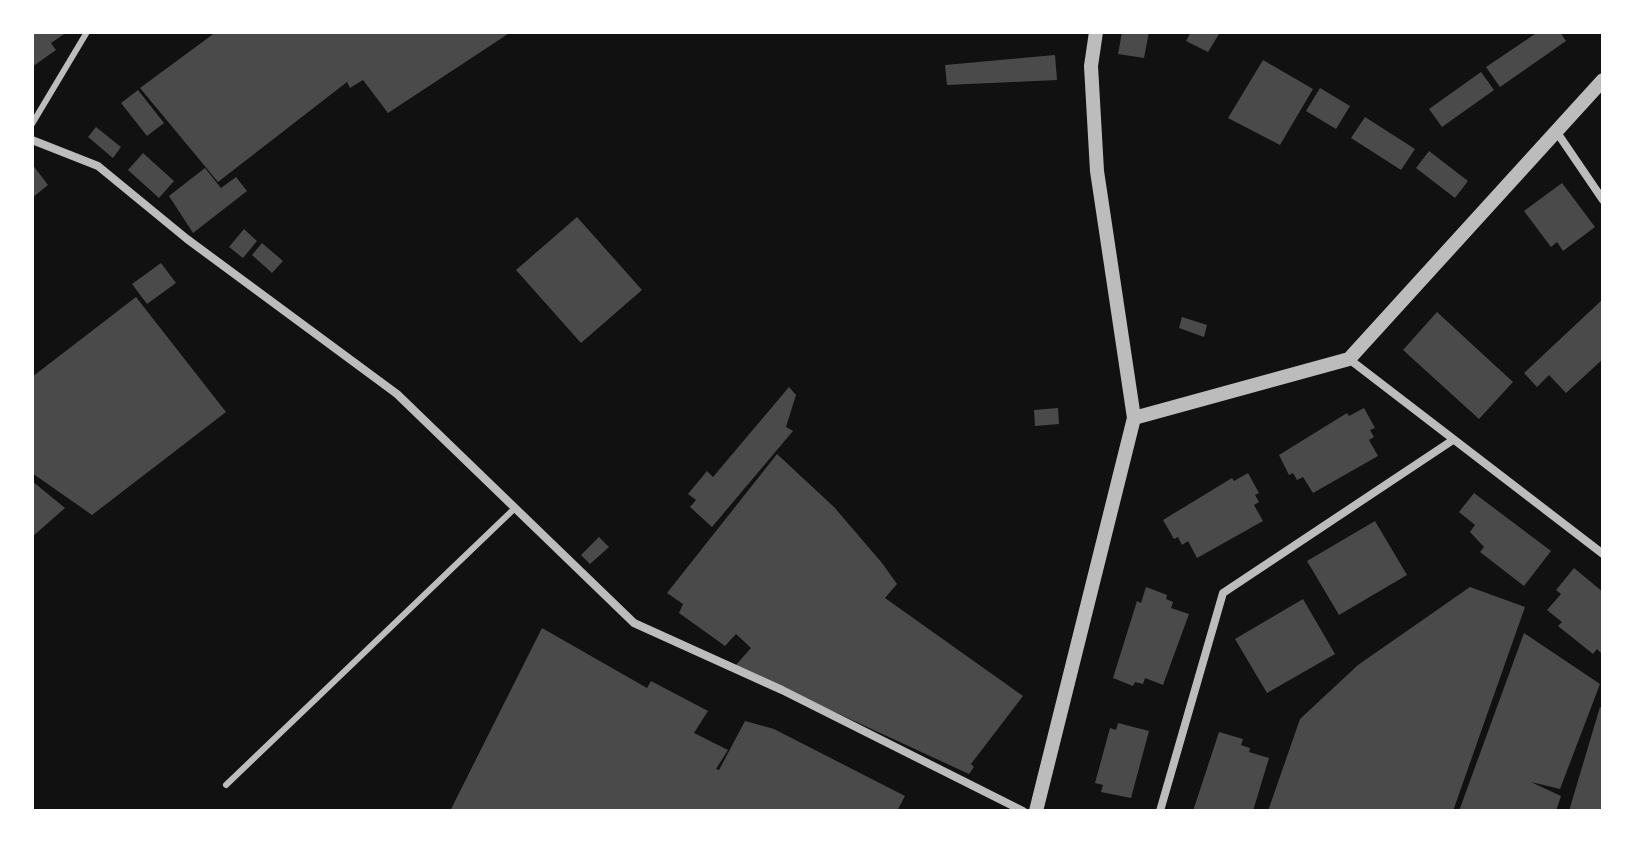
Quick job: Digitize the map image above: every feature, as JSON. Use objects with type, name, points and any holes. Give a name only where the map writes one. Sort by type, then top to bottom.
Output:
[{"type":"street","points":[[1036,811],[1134,418],[1097,171],[1091,66],[1096,32]]},
{"type":"street","points":[[1134,418],[1349,359],[1603,80]]},
{"type":"street","points":[[1556,131],[1603,200]]},
{"type":"street","points":[[32,140],[98,166],[187,239],[397,394],[634,623],[782,690],[1023,811]]},
{"type":"street","points":[[1349,359],[1603,554]]},
{"type":"street","points":[[1160,811],[1223,593],[1453,440]]},
{"type":"lane","points":[[32,124],[87,32]]},
{"type":"lane","points":[[226,785],[515,508]]},
{"type":"building","points":[[32,32],[67,32],[51,43],[56,50],[32,67]]},
{"type":"building","points":[[216,32],[511,32],[388,113],[363,80],[350,88],[347,82],[218,182],[140,88]]},
{"type":"building","points":[[1122,32],[1149,32],[1144,58],[1118,54]]},
{"type":"building","points":[[1191,32],[1219,34],[1208,52],[1186,41]]},
{"type":"building","points":[[1538,32],[1560,32],[1566,41],[1500,87],[1486,67]]},
{"type":"building","points":[[1055,55],[1057,80],[947,85],[945,65]]},
{"type":"building","points":[[1263,60],[1313,89],[1280,145],[1228,118]]},
{"type":"building","points":[[1481,72],[1494,90],[1442,127],[1429,109]]},
{"type":"building","points":[[1320,88],[1350,106],[1336,129],[1306,111]]},
{"type":"building","points":[[138,90],[164,123],[147,136],[121,103]]},
{"type":"building","points":[[1365,117],[1415,149],[1401,170],[1351,138]]},
{"type":"building","points":[[96,127],[121,147],[113,158],[88,137]]},
{"type":"building","points":[[1429,151],[1468,181],[1455,198],[1416,168]]},
{"type":"building","points":[[143,153],[174,181],[159,198],[128,170]]},
{"type":"building","points":[[32,164],[48,185],[32,198]]},
{"type":"building","points":[[205,168],[221,188],[236,177],[247,191],[193,233],[169,196]]},
{"type":"building","points":[[1562,183],[1595,227],[1563,251],[1557,242],[1551,247],[1524,211]]},
{"type":"building","points":[[577,217],[642,290],[581,343],[516,270]]},
{"type":"building","points":[[244,229],[257,241],[243,258],[229,247]]},
{"type":"building","points":[[262,243],[283,261],[272,273],[252,255]]},
{"type":"building","points":[[161,263],[176,283],[147,304],[132,284]]},
{"type":"building","points":[[136,297],[226,412],[92,515],[32,473],[32,377]]},
{"type":"building","points":[[1603,299],[1603,359],[1566,393],[1549,375],[1537,387],[1524,373]]},
{"type":"building","points":[[1437,312],[1513,382],[1479,419],[1403,350]]},
{"type":"building","points":[[1182,317],[1207,325],[1204,337],[1179,328]]},
{"type":"building","points":[[789,387],[796,395],[786,427],[793,431],[712,527],[690,507],[696,500],[688,494],[707,471],[713,477]]},
{"type":"building","points":[[1058,408],[1059,424],[1035,426],[1034,410]]},
{"type":"building","points":[[1364,408],[1375,428],[1370,430],[1374,437],[1369,440],[1378,456],[1313,493],[1303,477],[1297,480],[1293,473],[1289,475],[1279,455],[1347,413],[1349,416]]},
{"type":"building","points":[[777,454],[834,507],[882,563],[897,584],[885,598],[1023,696],[971,764],[974,767],[969,774],[735,666],[751,648],[736,634],[725,646],[679,613],[683,604],[667,593]]},
{"type":"building","points":[[1248,473],[1259,493],[1255,495],[1259,502],[1254,505],[1263,521],[1197,558],[1188,541],[1182,545],[1178,537],[1174,539],[1163,520],[1232,478],[1234,481]]},
{"type":"building","points":[[32,481],[65,508],[32,537]]},
{"type":"building","points":[[1474,493],[1551,551],[1524,586],[1480,552],[1484,547],[1470,532],[1475,525],[1459,512]]},
{"type":"building","points":[[1375,521],[1407,575],[1339,615],[1307,561]]},
{"type":"building","points":[[599,537],[609,547],[590,564],[581,555]]},
{"type":"building","points":[[1574,568],[1603,592],[1603,655],[1597,649],[1593,654],[1558,626],[1562,622],[1547,610],[1561,594],[1556,590]]},
{"type":"building","points":[[1146,587],[1167,595],[1166,599],[1173,602],[1171,608],[1189,614],[1163,685],[1145,678],[1143,684],[1135,682],[1133,686],[1113,678],[1137,601],[1141,603]]},
{"type":"building","points":[[1470,587],[1525,607],[1453,811],[1268,811],[1300,719],[1358,665]]},
{"type":"building","points":[[1303,599],[1335,654],[1267,693],[1235,639]]},
{"type":"building","points":[[542,628],[647,688],[651,681],[708,711],[694,733],[728,750],[716,769],[719,770],[745,721],[774,729],[905,796],[897,811],[450,811]]},
{"type":"building","points":[[1524,633],[1600,684],[1560,789],[1531,782],[1561,796],[1556,811],[1459,811]]},
{"type":"building","points":[[1600,707],[1603,709],[1603,811],[1569,811]]},
{"type":"building","points":[[1118,723],[1149,731],[1131,798],[1101,792],[1103,785],[1095,783],[1110,728],[1116,730]]},
{"type":"building","points":[[1219,732],[1243,739],[1241,745],[1250,748],[1249,752],[1269,758],[1253,811],[1193,811]]}]
